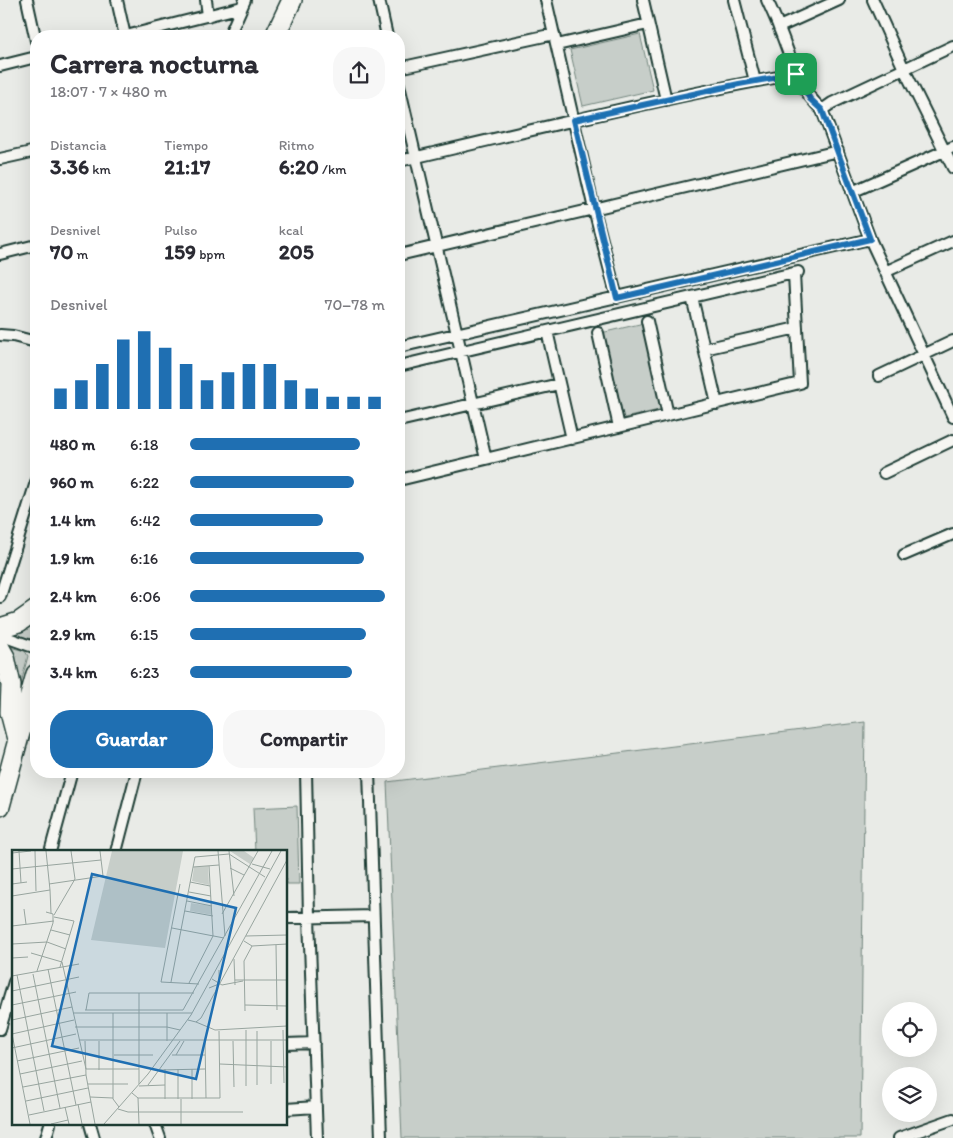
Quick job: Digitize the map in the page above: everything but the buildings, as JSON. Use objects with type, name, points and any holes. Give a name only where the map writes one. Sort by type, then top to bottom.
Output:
[{"type":"highway","points":[[277,30],[292,0]]},
{"type":"highway","points":[[0,628],[19,622],[30,614]]},
{"type":"highway","points":[[0,648],[5,658],[11,685],[10,712],[18,741]]},
{"type":"highway","points":[[0,806],[30,696]]},
{"type":"street","points":[[27,0],[34,30]]},
{"type":"street","points":[[116,0],[124,30]]},
{"type":"street","points":[[206,0],[208,16]]},
{"type":"street","points":[[379,0],[386,30]]},
{"type":"street","points":[[546,0],[594,209],[617,298]]},
{"type":"street","points":[[643,0],[666,100]]},
{"type":"street","points":[[734,0],[755,81]]},
{"type":"street","points":[[767,0],[796,74],[810,99],[822,110],[870,239],[887,271],[923,355],[953,417]]},
{"type":"street","points":[[779,27],[839,0]]},
{"type":"street","points":[[873,0],[904,69],[949,149],[953,168]]},
{"type":"street","points":[[151,30],[208,16],[243,4]]},
{"type":"street","points":[[232,30],[243,4]]},
{"type":"street","points":[[557,45],[648,24]]},
{"type":"street","points":[[405,67],[554,34]]},
{"type":"street","points":[[822,110],[832,103],[953,46]]},
{"type":"street","points":[[0,66],[30,58]]},
{"type":"street","points":[[405,160],[574,120],[796,74]]},
{"type":"street","points":[[405,110],[486,460]]},
{"type":"street","points":[[852,192],[949,149]]},
{"type":"street","points":[[405,254],[838,151]]},
{"type":"street","points":[[0,159],[30,152]]},
{"type":"street","points":[[405,346],[870,239]]},
{"type":"street","points":[[887,271],[953,241]]},
{"type":"street","points":[[0,254],[30,246]]},
{"type":"street","points":[[405,365],[796,273],[800,383],[405,479]]},
{"type":"street","points":[[692,297],[716,404]]},
{"type":"street","points":[[647,321],[668,415]]},
{"type":"street","points":[[704,349],[797,328]]},
{"type":"street","points":[[547,331],[572,439]]},
{"type":"street","points":[[598,333],[619,427]]},
{"type":"street","points":[[0,335],[30,340]]},
{"type":"street","points":[[879,376],[953,341]]},
{"type":"street","points":[[405,420],[560,384]]},
{"type":"street","points":[[884,473],[953,440]]},
{"type":"street","points":[[0,597],[30,501]]},
{"type":"street","points":[[904,555],[953,534]]},
{"type":"street","points":[[0,635],[30,646]]},
{"type":"street","points":[[51,850],[70,778]]},
{"type":"street","points":[[117,850],[135,778]]},
{"type":"street","points":[[306,778],[309,917],[318,1138]]},
{"type":"street","points":[[369,778],[381,1138]]},
{"type":"street","points":[[288,918],[373,916]]},
{"type":"street","points":[[0,1029],[12,989]]},
{"type":"street","points":[[288,1044],[314,1043]]},
{"type":"street","points":[[288,1109],[316,1107]]},
{"type":"street","points":[[899,1138],[953,1119]]},
{"type":"shaded area","points":[[640,34],[653,90],[583,106],[570,50]]},
{"type":"shaded area","points":[[644,323],[663,409],[620,419],[601,333]]},
{"type":"shaded area","points":[[30,620],[30,638],[9,633]]},
{"type":"shaded area","points":[[6,646],[25,651],[28,656],[19,691]]},
{"type":"shaded area","points":[[865,722],[860,1138],[402,1138],[387,782]]},
{"type":"shaded area","points":[[297,806],[299,884],[288,884],[288,850],[255,850],[253,808]]},
{"type":"route","points":[[796,74],[810,99],[822,110],[870,239],[617,298],[574,120],[739,84],[796,74]]}]
